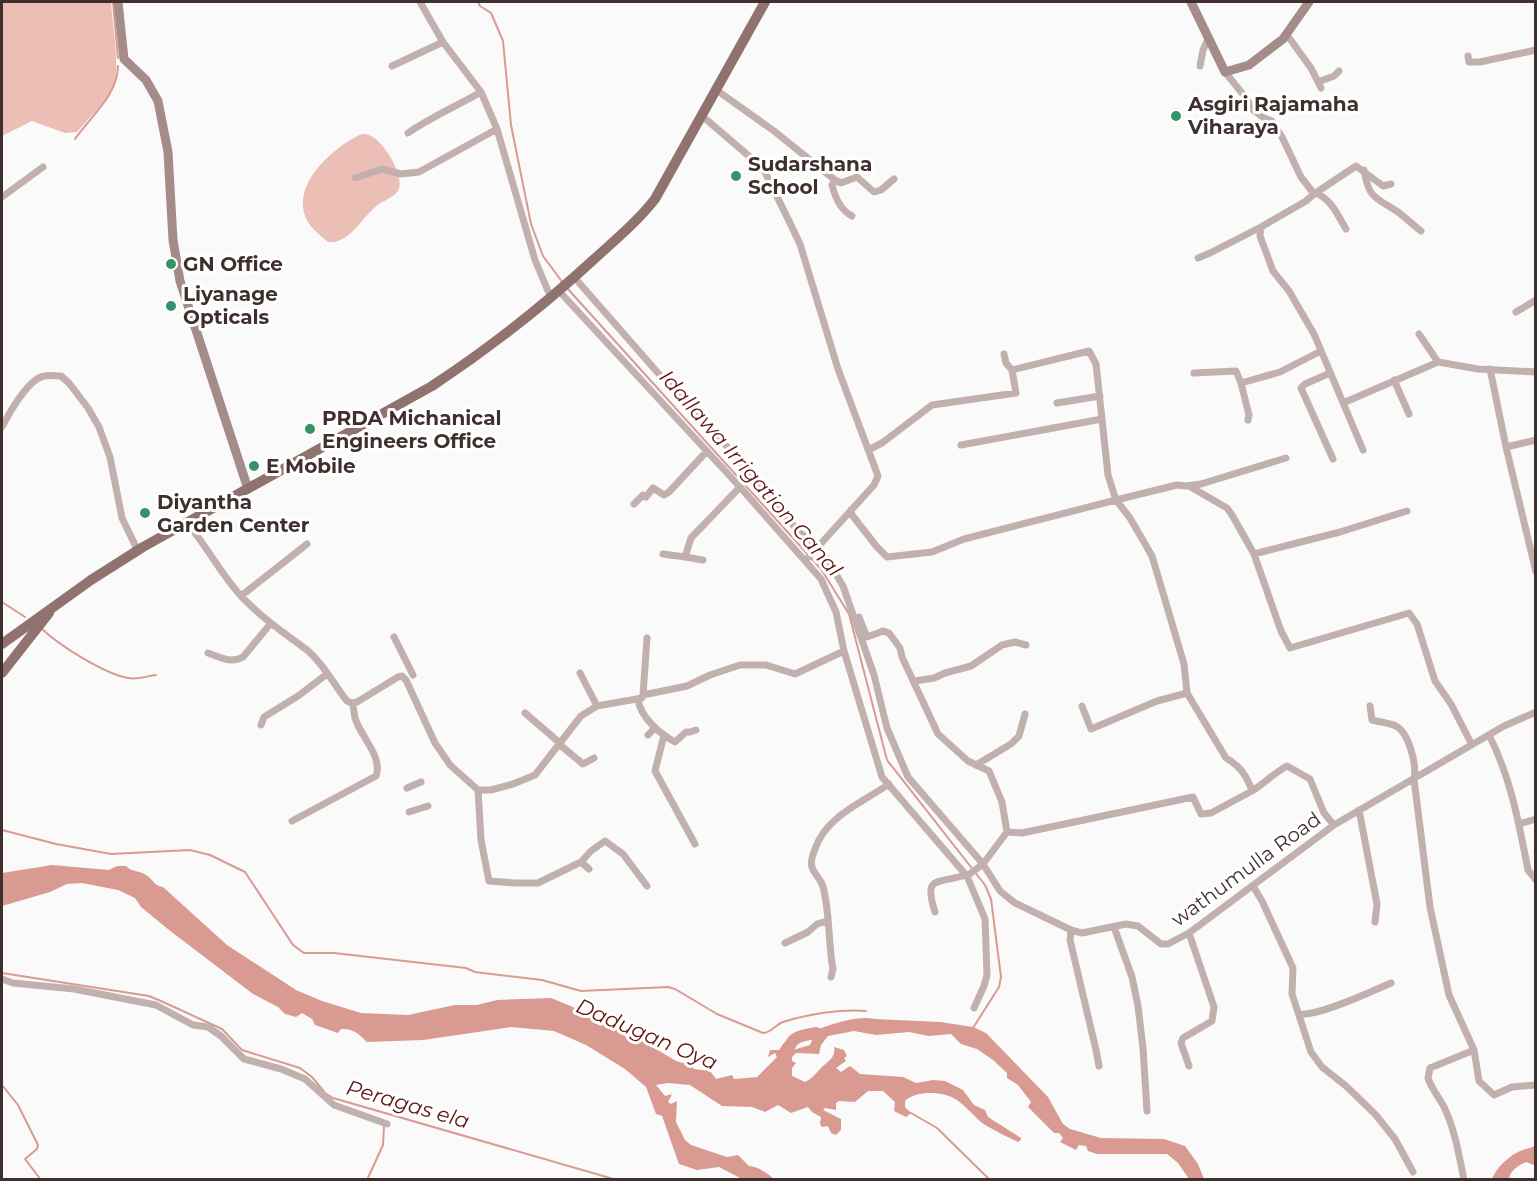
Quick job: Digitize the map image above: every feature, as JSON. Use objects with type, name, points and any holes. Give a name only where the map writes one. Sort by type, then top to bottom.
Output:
[{"type":"main road","points":[[2,644],[91,580],[138,550],[432,386],[494,344],[555,295],[646,210],[667,179],[765,2]]},
{"type":"main road","points":[[2,673],[55,606]]},
{"type":"street","points":[[118,2],[124,59],[146,80],[158,101],[168,152],[173,240],[180,281],[248,489]]},
{"type":"street","points":[[420,2],[443,42],[481,92],[497,129],[535,260],[555,295],[809,557],[836,612],[844,651],[882,777],[968,875],[985,919],[987,975],[974,1008]]},
{"type":"street","points":[[1191,2],[1225,72],[1253,110],[1272,121],[1300,177],[1315,193],[1320,194],[1331,204],[1346,229]]},
{"type":"street","points":[[1225,72],[1249,65],[1269,51],[1287,34],[1309,2]]},
{"type":"street","points":[[1287,34],[1320,85],[1339,71]]},
{"type":"street","points":[[1200,66],[1203,50],[1209,37]]},
{"type":"street","points":[[393,66],[443,42]]},
{"type":"street","points":[[1468,56],[1469,62],[1480,62],[1536,50]]},
{"type":"street","points":[[715,89],[774,131],[835,180],[841,183],[857,177],[874,192],[881,190],[894,179]]},
{"type":"street","points":[[408,133],[427,120],[481,92]]},
{"type":"street","points":[[701,115],[763,168],[790,223],[800,244],[838,369],[878,476],[874,485],[809,557]]},
{"type":"street","points":[[355,178],[382,168],[401,174],[420,172],[497,129]]},
{"type":"street","points":[[1198,258],[1306,201],[1356,166],[1383,186],[1391,184]]},
{"type":"street","points":[[2,196],[43,167]]},
{"type":"street","points":[[1364,170],[1366,184],[1376,200],[1400,214],[1421,231]]},
{"type":"street","points":[[835,180],[832,185],[838,203],[852,216]]},
{"type":"street","points":[[1261,226],[1260,236],[1273,271],[1290,291],[1314,334],[1364,450]]},
{"type":"street","points":[[574,277],[672,389],[702,417],[800,533],[820,547],[851,599],[867,638],[883,631],[889,633],[900,648],[902,657],[938,734],[968,761],[989,771],[1002,802],[1007,832]]},
{"type":"street","points":[[1516,312],[1536,300]]},
{"type":"street","points":[[1419,334],[1438,362]]},
{"type":"street","points":[[1012,370],[1089,351],[1096,364],[1108,475],[1116,500],[1130,518],[1152,556],[1184,664],[1187,693],[1226,758],[1236,764],[1248,778],[1252,791]]},
{"type":"street","points":[[1240,383],[1280,372],[1321,351]]},
{"type":"street","points":[[868,450],[882,443],[932,405],[1016,393],[1012,370],[1006,363],[1004,354]]},
{"type":"street","points":[[1343,403],[1438,362],[1536,372]]},
{"type":"street","points":[[1490,369],[1536,572]]},
{"type":"street","points":[[1194,373],[1236,370],[1249,415],[1248,420]]},
{"type":"street","points":[[1330,373],[1301,388],[1333,459]]},
{"type":"street","points":[[2,427],[10,412],[32,384],[41,377],[61,376],[69,383],[88,408],[99,428],[110,457],[122,518],[138,550]]},
{"type":"street","points":[[1099,393],[1103,380]]},
{"type":"street","points":[[1394,380],[1409,414]]},
{"type":"street","points":[[1058,403],[1099,393]]},
{"type":"street","points":[[961,445],[1102,419]]},
{"type":"street","points":[[1506,447],[1536,440]]},
{"type":"street","points":[[634,504],[643,495],[646,497],[654,488],[664,495],[669,492],[707,451]]},
{"type":"street","points":[[851,510],[852,515],[887,557],[932,552],[964,539],[1177,485],[1189,486],[1287,458]]},
{"type":"street","points":[[1189,486],[1227,508],[1245,536],[1254,554],[1273,612],[1290,648],[1409,613],[1417,624],[1435,681],[1451,704],[1472,745]]},
{"type":"street","points":[[685,557],[691,538],[740,487]]},
{"type":"street","points":[[1254,554],[1340,532],[1407,511]]},
{"type":"street","points":[[186,523],[201,539],[241,596],[264,619],[308,651],[352,704],[355,719],[378,767],[376,776],[292,821]]},
{"type":"street","points":[[241,596],[307,544]]},
{"type":"street","points":[[663,554],[703,560]]},
{"type":"street","points":[[843,586],[874,675],[887,728],[908,777],[980,866]]},
{"type":"street","points":[[208,653],[232,661],[238,660],[271,623]]},
{"type":"street","points":[[394,637],[413,675]]},
{"type":"street","points":[[647,638],[639,705],[656,728],[675,742],[686,732],[696,729]]},
{"type":"street","points":[[915,681],[934,678],[971,666],[1002,645],[1015,642],[1026,645]]},
{"type":"street","points":[[352,704],[402,676],[406,680],[431,736],[450,765],[478,790],[491,790],[535,775],[581,716],[597,706],[687,686],[740,665],[766,665],[795,674],[844,651]]},
{"type":"street","points":[[580,673],[597,706]]},
{"type":"street","points":[[261,725],[264,717],[298,696],[327,674]]},
{"type":"street","points":[[1083,706],[1091,729],[1157,701],[1187,693]]},
{"type":"street","points":[[1370,706],[1372,720],[1396,726],[1404,733],[1414,760],[1416,770],[1414,779],[1434,929],[1449,995],[1474,1050],[1479,1081],[1494,1095],[1512,1087],[1536,1085]]},
{"type":"street","name":"wathumulla Road","points":[[980,866],[1000,891],[1015,903],[1071,930],[1082,933],[1126,924],[1138,926],[1161,944],[1168,944],[1189,933],[1334,825],[1489,735],[1536,712]]},
{"type":"street","points":[[525,713],[583,765],[594,758]]},
{"type":"street","points":[[976,765],[1011,744],[1019,736],[1025,714]]},
{"type":"street","points":[[648,735],[656,728]]},
{"type":"street","points":[[664,735],[655,771],[695,844]]},
{"type":"street","points":[[1489,735],[1501,758],[1519,824],[1528,870],[1536,880]]},
{"type":"street","points":[[935,912],[929,891],[934,884],[948,878],[968,875],[980,866],[1007,832],[1022,833],[1193,797],[1201,814],[1211,813],[1269,781],[1275,772],[1287,766],[1310,779],[1324,813],[1334,825]]},
{"type":"street","points":[[407,788],[422,782]]},
{"type":"street","points":[[831,977],[833,969],[823,885],[812,867],[812,857],[825,830],[836,818],[889,784]]},
{"type":"street","points":[[478,790],[481,840],[489,881],[515,884],[538,883],[581,862],[605,841],[623,854],[647,886]]},
{"type":"street","points":[[409,812],[428,806]]},
{"type":"street","points":[[1359,810],[1377,904],[1375,922]]},
{"type":"street","points":[[1519,824],[1536,819]]},
{"type":"street","points":[[581,862],[589,869]]},
{"type":"street","points":[[1253,886],[1293,969],[1292,994],[1316,1062],[1375,1114],[1395,1139],[1413,1172]]},
{"type":"street","points":[[785,943],[808,932],[817,924],[827,921]]},
{"type":"street","points":[[1114,927],[1132,977],[1138,1006],[1148,1111]]},
{"type":"street","points":[[1071,930],[1070,940],[1099,1066]]},
{"type":"street","points":[[1189,933],[1214,1007],[1212,1021],[1183,1038],[1181,1043],[1189,1066]]},
{"type":"street","points":[[2,979],[13,983],[74,989],[156,1005],[193,1025],[208,1027],[222,1036],[244,1059],[281,1069],[305,1079],[334,1105],[387,1124]]},
{"type":"street","points":[[1299,1014],[1308,1016],[1391,982]]},
{"type":"street","points":[[1464,1179],[1457,1154],[1456,1139],[1445,1108],[1428,1078],[1430,1068],[1474,1050]]},
{"type":"shaded area","points":[[2,2],[111,2],[116,58],[115,80],[105,99],[77,132],[65,133],[32,121],[2,136]]},
{"type":"shaded area","points":[[362,134],[369,135],[382,145],[396,169],[400,185],[394,195],[374,208],[349,235],[338,241],[328,242],[308,222],[303,209],[308,182],[327,158]]},
{"type":"shaded area","points":[[52,865],[109,870],[117,866],[126,866],[143,873],[163,887],[227,945],[296,990],[322,1001],[361,1013],[408,1015],[455,1005],[477,1005],[497,1000],[551,998],[614,1024],[676,1061],[690,1063],[694,1069],[710,1071],[716,1079],[732,1075],[734,1079],[757,1077],[777,1057],[775,1053],[768,1057],[770,1050],[779,1050],[788,1041],[793,1045],[793,1050],[810,1045],[813,1038],[803,1039],[801,1035],[848,1020],[867,1018],[940,1022],[973,1027],[986,1033],[1048,1097],[1063,1124],[1070,1129],[1101,1138],[1164,1139],[1185,1146],[1198,1164],[1204,1179],[1189,1179],[1178,1163],[1167,1154],[1097,1154],[1088,1151],[1086,1146],[1079,1145],[1076,1150],[1060,1142],[1063,1138],[1059,1133],[1054,1133],[1028,1107],[1031,1102],[1018,1085],[1007,1078],[1007,1073],[993,1060],[977,1049],[961,1044],[951,1034],[929,1036],[909,1032],[876,1035],[854,1031],[828,1036],[821,1045],[819,1054],[796,1053],[792,1057],[792,1061],[796,1063],[792,1068],[792,1076],[805,1082],[810,1079],[831,1059],[834,1047],[844,1050],[847,1056],[844,1058],[846,1061],[836,1068],[841,1072],[850,1066],[860,1074],[903,1077],[916,1083],[933,1080],[945,1081],[963,1090],[974,1105],[985,1110],[988,1117],[1021,1140],[1018,1142],[985,1125],[957,1100],[938,1093],[923,1093],[910,1097],[905,1101],[905,1107],[911,1113],[906,1117],[894,1111],[895,1102],[883,1091],[868,1091],[855,1102],[839,1101],[836,1103],[836,1110],[825,1108],[823,1110],[841,1119],[841,1130],[836,1135],[831,1133],[828,1126],[822,1127],[821,1117],[808,1107],[791,1113],[778,1105],[765,1112],[752,1107],[722,1106],[690,1085],[668,1083],[656,1085],[665,1096],[672,1094],[668,1102],[671,1104],[677,1101],[676,1122],[685,1140],[691,1145],[727,1157],[738,1155],[749,1166],[759,1169],[774,1179],[742,1179],[719,1167],[697,1170],[679,1164],[662,1116],[656,1114],[646,1087],[625,1069],[586,1045],[554,1031],[511,1027],[423,1040],[367,1042],[349,1029],[341,1029],[338,1033],[315,1025],[312,1019],[302,1013],[296,1017],[285,1014],[278,1007],[253,994],[169,930],[141,907],[135,898],[118,890],[82,883],[67,884],[50,892],[2,906],[2,873]]},
{"type":"shaded area","points":[[1535,1146],[1534,1165],[1526,1162],[1511,1173],[1509,1179],[1498,1179],[1502,1174],[1499,1167],[1502,1165],[1505,1167],[1512,1162],[1512,1155]]},
{"type":"waterway","points":[[113,2],[118,58]]},
{"type":"waterway","name":"Idallawa Irrigation Canal","points":[[478,2],[491,13],[503,41],[511,125],[531,224],[543,256],[563,283]]},
{"type":"waterway","points":[[75,139],[108,96],[117,77],[118,66]]},
{"type":"waterway","name":"Idallawa Irrigation Canal","points":[[567,288],[821,569],[849,614],[887,760],[985,885],[991,899],[1001,977],[999,987],[973,1028]]},
{"type":"waterway","points":[[2,602],[25,617]]},
{"type":"waterway","points":[[42,629],[71,651],[107,671],[131,678],[156,675]]},
{"type":"waterway","points":[[2,830],[56,844],[111,854],[190,850],[210,855],[245,872],[293,945],[304,953],[334,953],[466,968],[475,972],[542,980],[581,991],[668,987],[717,1014],[763,1033],[783,1022],[803,1017],[835,1011],[866,1011]]},
{"type":"waterway","name":"Peragas ela","points":[[2,973],[149,996],[222,1029],[242,1050],[300,1068],[333,1098],[617,1180]]},
{"type":"waterway","name":"Dadugan Oya","points":[[784,1059],[789,1046],[795,1039],[816,1033]]},
{"type":"waterway","points":[[2,1085],[18,1105],[38,1145],[37,1149],[25,1159],[41,1180]]},
{"type":"waterway","points":[[911,1113],[937,1128],[990,1180]]},
{"type":"waterway","points":[[367,1180],[383,1145],[384,1126]]},
{"type":"waterway","name":"Dadugan Oya","points":[[1498,1180],[1504,1170],[1514,1162],[1530,1154],[1536,1154]]},
{"type":"place","name":"Asgiri Rajamaha Viharaya","points":[[1176,116]]},
{"type":"place","name":"Sudarshana School","points":[[736,176]]},
{"type":"place","name":"GN Office","points":[[171,264]]},
{"type":"place","name":"Liyanage Opticals","points":[[171,306]]},
{"type":"place","name":"PRDA Michanical Engineers Office","points":[[310,429]]},
{"type":"place","name":"E Mobile","points":[[254,466]]},
{"type":"place","name":"Diyantha Garden Center","points":[[145,513]]}]
